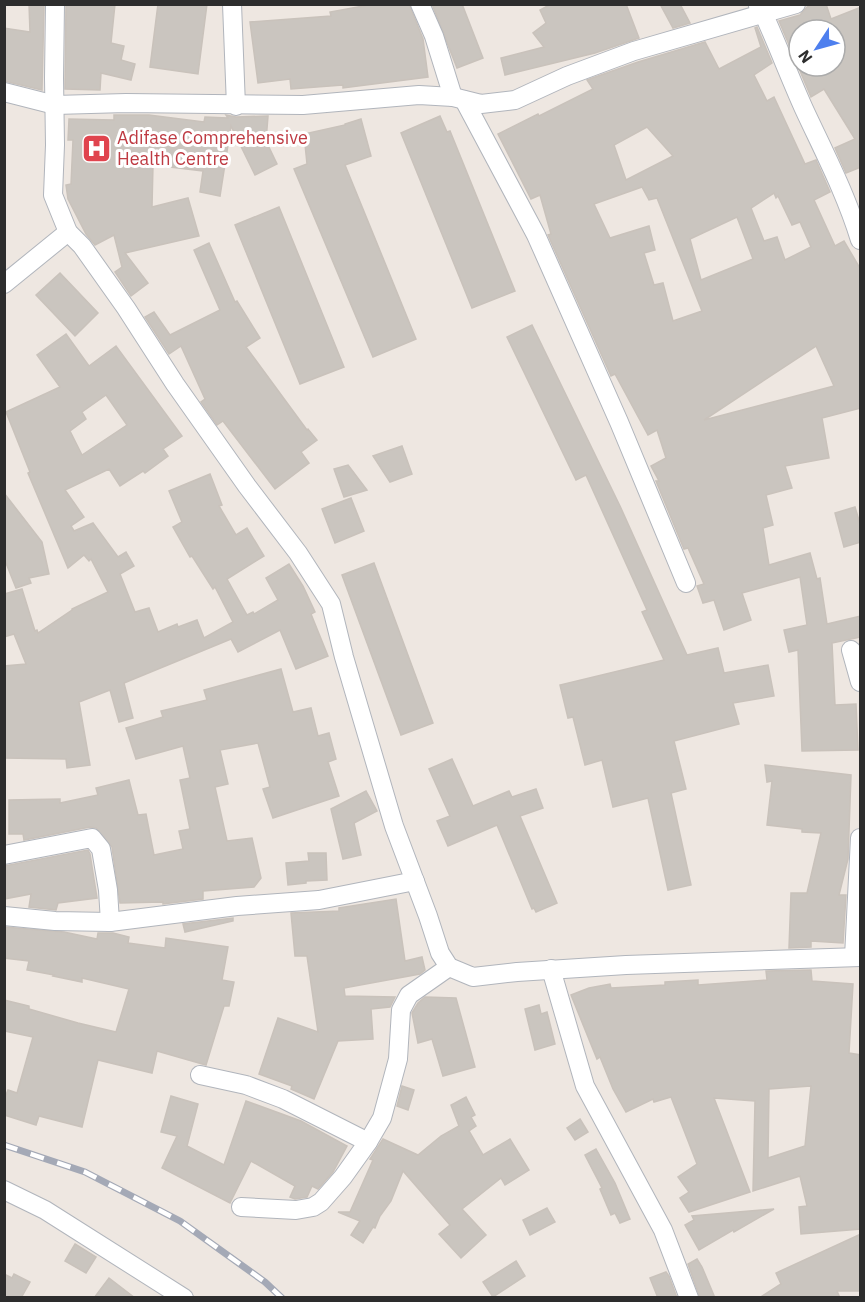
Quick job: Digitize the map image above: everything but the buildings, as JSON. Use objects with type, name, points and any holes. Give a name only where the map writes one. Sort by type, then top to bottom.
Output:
[{"type":"street","points":[[55,4],[53,195],[68,232],[88,255],[175,384],[247,486],[298,553],[331,604],[344,657],[391,815],[440,953],[449,967],[473,977],[551,969],[626,965],[857,957],[861,838]]},
{"type":"street","points":[[232,4],[236,106]]},
{"type":"street","points":[[420,4],[459,99],[536,235],[619,422],[686,583]]},
{"type":"street","points":[[4,92],[55,105],[126,103],[303,105],[419,95],[481,104],[515,100],[567,76],[634,51],[761,10],[796,4]]},
{"type":"street","points":[[761,10],[851,210],[861,240]]},
{"type":"street","points":[[4,284],[68,232]]},
{"type":"street","points":[[851,650],[861,682]]},
{"type":"street","points":[[4,855],[93,838],[101,849],[108,890],[110,922]]},
{"type":"street","points":[[4,916],[55,921],[110,922],[237,906],[319,900],[415,881]]},
{"type":"street","points":[[241,1207],[296,1210],[313,1207],[321,1202],[343,1177],[382,1118],[398,1059],[401,1010],[409,995],[449,967]]},
{"type":"street","points":[[551,969],[585,1086],[663,1230],[689,1298]]},
{"type":"street","points":[[200,1075],[246,1085],[283,1099],[368,1142]]},
{"type":"street","points":[[4,1190],[45,1210],[184,1298]]},
{"type":"railway","points":[[4,1145],[85,1172],[180,1221],[265,1282],[282,1298]]},
{"type":"place","name":"Adifase Comprehensive Health Centre","points":[[96,148]]}]
